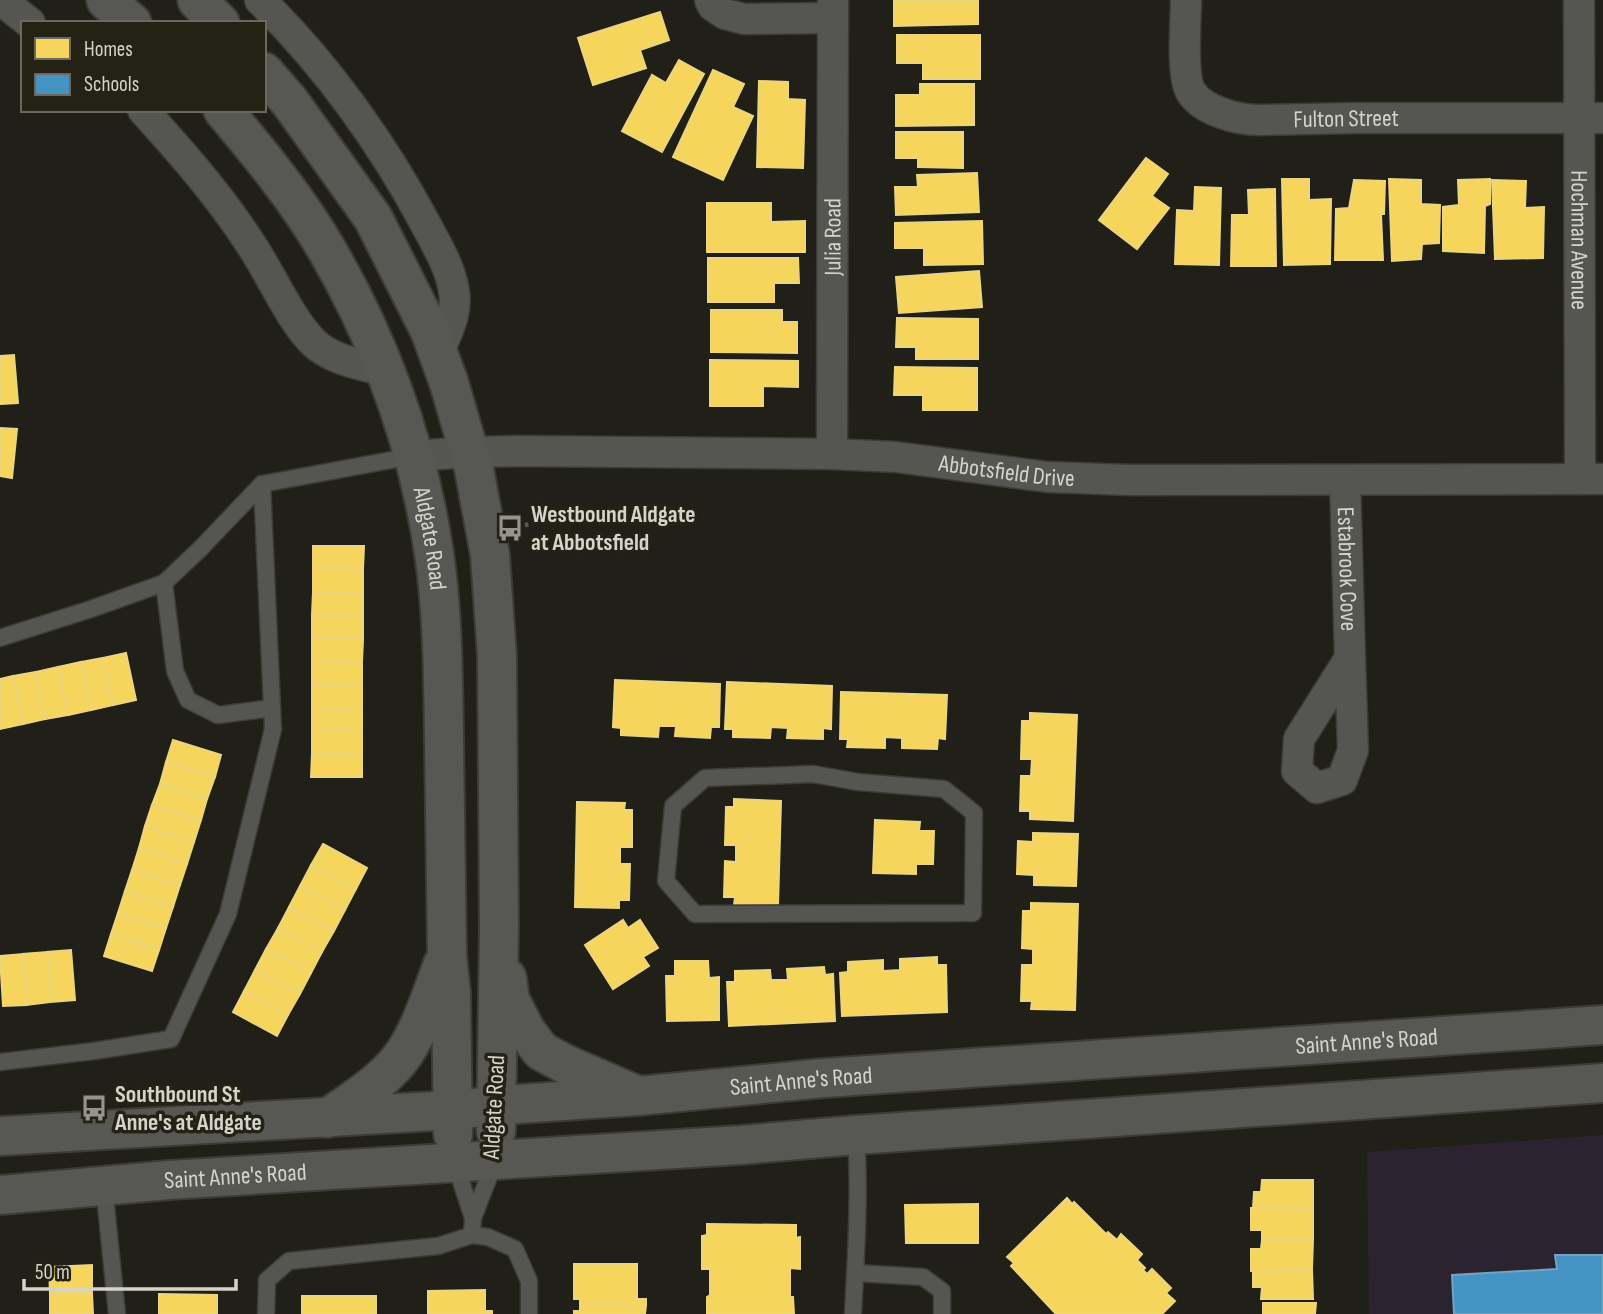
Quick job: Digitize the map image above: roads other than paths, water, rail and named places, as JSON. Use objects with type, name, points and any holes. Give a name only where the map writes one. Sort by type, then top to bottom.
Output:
[{"type":"main road","points":[[107,0],[130,21]]},
{"type":"main road","points":[[197,0],[218,21]]},
{"type":"main road","name":"Aldgate Road","points":[[266,74],[290,102],[373,218],[430,331],[449,383],[474,469],[490,555],[496,643],[499,927],[495,1160]]},
{"type":"main road","name":"Aldgate Road","points":[[225,112],[290,194],[326,249],[354,300],[386,371],[422,488],[434,555],[443,655],[447,955],[451,993],[454,1162]]},
{"type":"main road","points":[[499,927],[510,1000],[526,1031],[541,1051],[638,1096]]},
{"type":"main road","points":[[327,1118],[386,1075],[402,1057],[415,1034],[447,955]]},
{"type":"main road","name":"Saint Anne's Road","points":[[0,1136],[452,1110],[824,1078],[1603,1025]]},
{"type":"main road","name":"Saint Anne's Road","points":[[0,1195],[1603,1083]]},
{"type":"street","points":[[1,0],[27,21]]},
{"type":"street","points":[[260,0],[280,19],[363,124],[386,157],[437,246],[455,293],[454,311],[438,354]]},
{"type":"street","name":"Julia Road","points":[[710,0],[713,6],[725,14],[744,19],[833,9],[832,454]]},
{"type":"street","name":"Fulton Street","points":[[1186,0],[1186,78],[1191,93],[1221,114],[1245,120],[1591,118]]},
{"type":"street","name":"Hochman Avenue","points":[[1579,0],[1591,118],[1591,480]]},
{"type":"street","points":[[145,112],[198,172],[250,242],[314,344],[338,357],[386,371]]},
{"type":"street","name":"Abbotsfield Drive","points":[[413,456],[531,451],[832,454],[896,457],[1047,477],[1131,480],[1591,480]]},
{"type":"street","name":"Estabrook Cove","points":[[1345,480],[1350,658]]},
{"type":"lane","points":[[0,638],[164,583],[262,484],[413,456]]},
{"type":"lane","points":[[0,1062],[171,1039],[228,914],[273,729],[262,484]]},
{"type":"lane","points":[[164,583],[175,671],[188,699],[218,715],[272,708]]},
{"type":"lane","points":[[813,774],[858,782],[944,789],[974,813],[973,913],[695,914],[666,881],[673,806],[705,778],[813,774]]},
{"type":"lane","points":[[853,1314],[858,1166],[856,1135]]},
{"type":"lane","name":"Aldgate Road","points":[[473,1218],[495,1160]]},
{"type":"lane","name":"Aldgate Road","points":[[454,1162],[473,1218]]},
{"type":"lane","points":[[104,1186],[117,1314]]},
{"type":"lane","points":[[472,1235],[473,1218]]},
{"type":"lane","points":[[266,1314],[267,1280],[289,1261],[438,1246],[472,1235],[488,1237],[516,1249],[529,1280],[529,1314]]},
{"type":"lane","points":[[856,1273],[923,1277],[942,1291],[942,1314]]},
{"type":"place","name":"Westbound Aldgate at Abbotsfield","points":[[510,528]]},
{"type":"place","name":"Southbound St Anne's at Aldgate","points":[[94,1108]]}]
